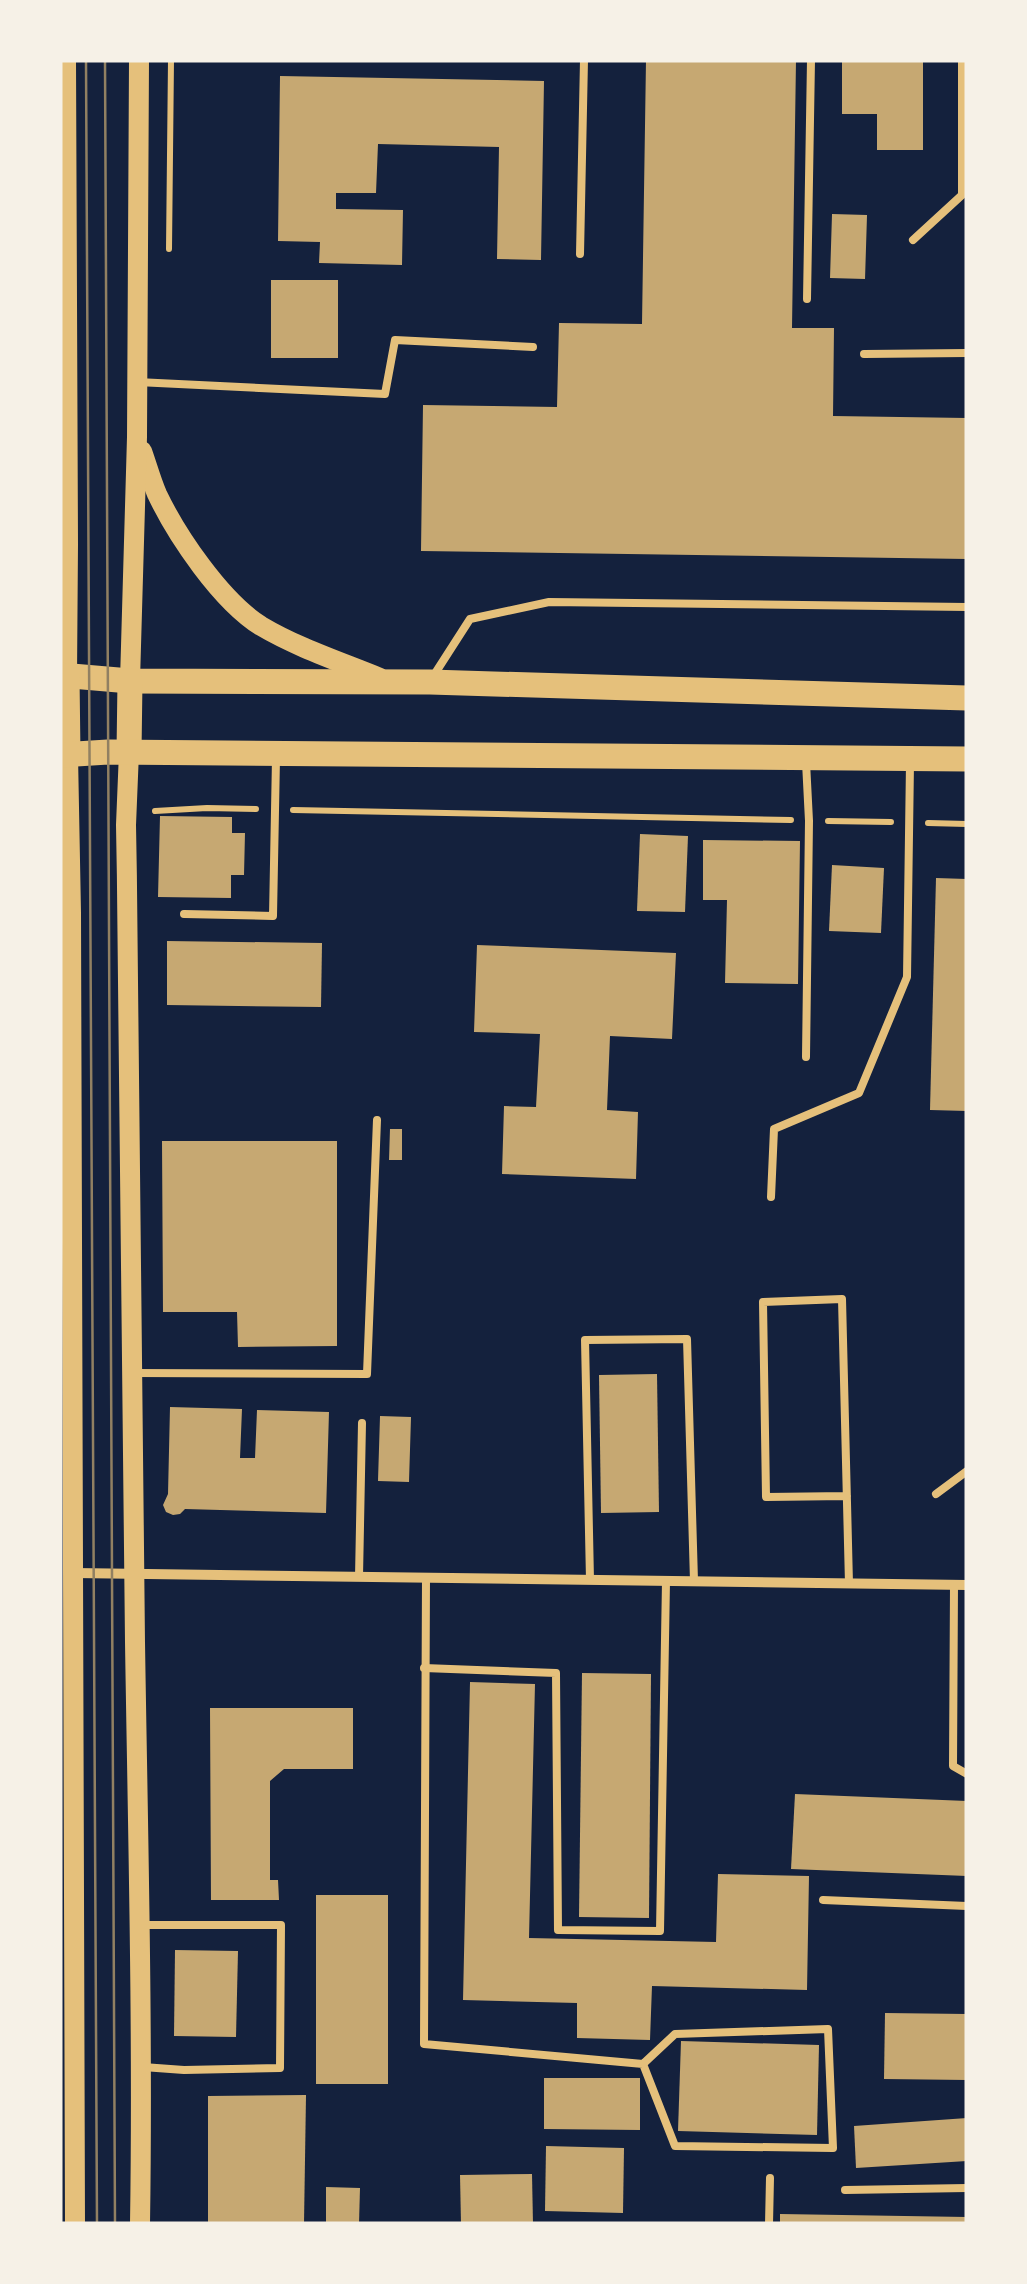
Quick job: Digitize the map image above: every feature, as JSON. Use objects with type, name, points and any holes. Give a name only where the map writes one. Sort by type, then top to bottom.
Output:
[{"type":"main road","points":[[66,60],[66,1282],[74,1574],[67,2128],[74,2224]]},
{"type":"main road","points":[[139,60],[137,437],[126,825],[141,1924],[140,2224]]},
{"type":"main road","points":[[137,437],[156,492],[178,534],[234,604],[259,625],[288,640],[392,682]]},
{"type":"main road","points":[[63,676],[130,681],[430,682],[967,698]]},
{"type":"main road","points":[[64,755],[130,752],[967,760]]},
{"type":"street","points":[[74,1574],[967,1585]]},
{"type":"lane","points":[[580,254],[584,60]]},
{"type":"lane","points":[[807,299],[811,60]]},
{"type":"lane","points":[[914,240],[962,195],[962,60]]},
{"type":"lane","points":[[137,382],[385,394],[395,340],[533,346]]},
{"type":"lane","points":[[864,354],[967,353]]},
{"type":"lane","points":[[430,682],[470,619],[549,602],[967,607]]},
{"type":"lane","points":[[184,914],[273,916],[276,754]]},
{"type":"lane","points":[[806,758],[806,1057]]},
{"type":"lane","points":[[771,1197],[774,1130],[859,1093],[906,977],[910,759]]},
{"type":"lane","points":[[134,1373],[367,1374],[377,1120]]},
{"type":"lane","points":[[847,1496],[766,1497],[763,1302],[842,1300],[847,1496],[849,1584]]},
{"type":"lane","points":[[590,1580],[584,1340],[686,1339],[694,1582]]},
{"type":"lane","points":[[359,1577],[362,1423]]},
{"type":"lane","points":[[936,1494],[967,1471]]},
{"type":"lane","points":[[426,1578],[424,2044],[643,2064],[675,2034],[828,2029],[834,2148],[675,2146],[643,2064]]},
{"type":"lane","points":[[424,1668],[556,1673],[558,1930],[660,1931],[666,1581]]},
{"type":"lane","points":[[954,1585],[953,1766],[967,1774]]},
{"type":"lane","points":[[823,1900],[967,1906]]},
{"type":"lane","points":[[141,1924],[281,1925],[280,2068],[142,2067]]},
{"type":"lane","points":[[769,2224],[770,2178]]},
{"type":"lane","points":[[845,2190],[967,2188]]},
{"type":"path","points":[[168,265],[171,60]]},
{"type":"path","points":[[153,825],[155,809],[207,808],[967,824]]},
{"type":"building","points":[[646,60],[796,60],[792,328],[834,328],[833,416],[967,418],[967,559],[421,551],[423,405],[557,407],[559,323],[642,324]]},
{"type":"building","points":[[842,60],[923,60],[923,150],[877,150],[877,114],[842,114]]},
{"type":"building","points":[[280,76],[544,81],[541,260],[497,259],[499,147],[378,144],[376,193],[336,193],[336,209],[403,210],[402,265],[319,263],[320,242],[278,241]]},
{"type":"building","points":[[832,214],[867,215],[865,279],[830,278]]},
{"type":"building","points":[[271,280],[338,280],[338,358],[271,358]]},
{"type":"building","points":[[160,816],[232,817],[232,833],[245,833],[244,875],[231,875],[231,898],[158,897]]},
{"type":"building","points":[[640,834],[688,836],[685,912],[637,911]]},
{"type":"building","points":[[703,840],[800,841],[798,984],[725,983],[727,900],[703,900]]},
{"type":"building","points":[[832,865],[884,868],[881,933],[829,931]]},
{"type":"building","points":[[936,878],[967,879],[967,1111],[930,1110]]},
{"type":"building","points":[[167,941],[322,943],[321,1007],[167,1005]]},
{"type":"building","points":[[477,945],[676,953],[672,1039],[610,1036],[607,1110],[638,1112],[636,1179],[502,1174],[504,1106],[536,1107],[540,1034],[474,1032]]},
{"type":"building","points":[[390,1129],[402,1129],[402,1160],[389,1160]]},
{"type":"building","points":[[162,1141],[337,1141],[337,1346],[238,1347],[237,1312],[163,1312]]},
{"type":"building","points":[[657,1374],[659,1512],[601,1513],[599,1375]]},
{"type":"building","points":[[170,1407],[242,1409],[240,1458],[255,1458],[257,1410],[329,1412],[326,1513],[185,1509],[180,1514],[166,1512],[163,1505],[168,1494]]},
{"type":"building","points":[[380,1416],[411,1417],[409,1482],[378,1481]]},
{"type":"building","points":[[582,1673],[651,1674],[649,1918],[579,1917]]},
{"type":"building","points":[[470,1682],[535,1684],[529,1938],[716,1942],[718,1874],[809,1876],[807,1990],[652,1986],[650,2040],[577,2038],[577,2003],[463,2000]]},
{"type":"building","points":[[210,1708],[353,1708],[353,1769],[284,1769],[270,1781],[270,1880],[278,1880],[279,1900],[211,1900]]},
{"type":"building","points":[[795,1794],[967,1801],[967,1876],[791,1869]]},
{"type":"building","points":[[316,1895],[388,1895],[388,2084],[316,2084]]},
{"type":"building","points":[[175,1950],[238,1951],[236,2037],[174,2036]]},
{"type":"building","points":[[885,2013],[967,2014],[967,2080],[884,2079]]},
{"type":"building","points":[[681,2041],[819,2045],[817,2135],[678,2131]]},
{"type":"building","points":[[544,2078],[640,2078],[640,2130],[544,2129]]},
{"type":"building","points":[[306,2095],[304,2224],[208,2224],[208,2096]]},
{"type":"building","points":[[967,2118],[967,2161],[856,2168],[854,2126]]},
{"type":"building","points":[[546,2146],[624,2148],[623,2213],[545,2211]]},
{"type":"building","points":[[532,2174],[533,2224],[461,2224],[460,2175]]},
{"type":"building","points":[[326,2187],[360,2188],[359,2224],[326,2223]]},
{"type":"building","points":[[780,2214],[967,2217],[967,2224],[780,2224]]},
{"type":"tram line","points":[[86,60],[97,2224]]},
{"type":"tram line","points":[[105,60],[115,2224]]}]
